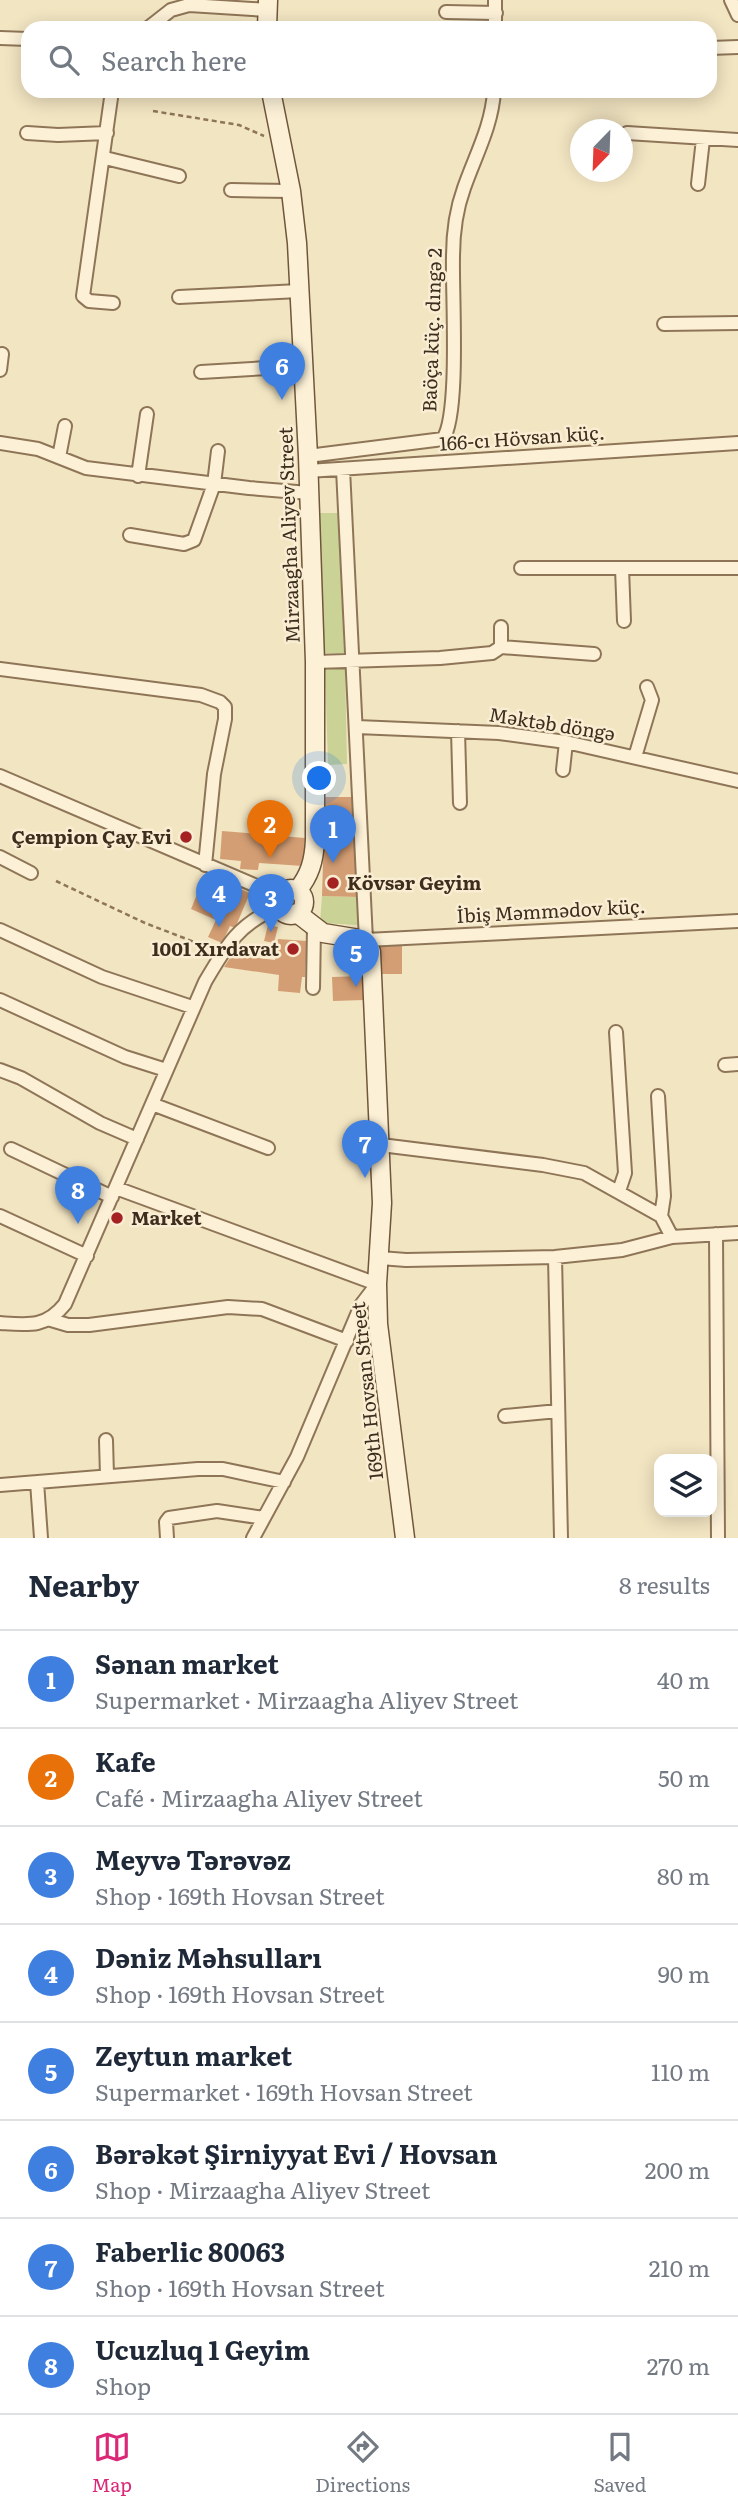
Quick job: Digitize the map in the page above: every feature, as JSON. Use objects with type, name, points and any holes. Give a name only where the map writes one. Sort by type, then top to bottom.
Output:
[{"type":"street","points":[[731,0],[738,15]]},
{"type":"street","points":[[158,21],[179,6],[268,5]]},
{"type":"street","points":[[446,12],[495,7]]},
{"type":"street","points":[[0,38],[21,39]]},
{"type":"street","points":[[717,48],[738,47]]},
{"type":"street","points":[[111,98],[105,158],[83,296],[89,301],[113,303]]},
{"type":"street","name":"Mirzaagha Aliyev Street","points":[[272,98],[297,243],[314,662],[314,856],[309,874],[286,898]]},
{"type":"street","name":"Baöça küç. dıngə 2","points":[[308,463],[443,439],[448,432],[452,389],[453,255],[457,211],[489,127],[493,98]]},
{"type":"street","points":[[27,132],[58,135],[107,134]]},
{"type":"street","points":[[633,134],[738,140]]},
{"type":"street","points":[[698,184],[703,139]]},
{"type":"street","points":[[105,158],[179,176]]},
{"type":"street","points":[[230,190],[290,191]]},
{"type":"street","points":[[179,296],[299,291]]},
{"type":"street","points":[[664,324],[738,323]]},
{"type":"street","points":[[0,370],[2,354]]},
{"type":"street","points":[[201,372],[302,366]]},
{"type":"street","points":[[138,476],[147,414]]},
{"type":"street","points":[[59,457],[65,426]]},
{"type":"street","points":[[0,443],[37,449],[86,468],[138,476],[309,493]]},
{"type":"street","name":"166-cı Hövsan küç.","points":[[308,463],[343,468],[738,443]]},
{"type":"street","points":[[130,535],[190,543],[194,540],[214,484],[218,451]]},
{"type":"street","points":[[0,776],[286,898],[302,897],[303,904],[297,913],[314,928],[330,935],[357,936],[366,940],[343,468]]},
{"type":"street","points":[[521,568],[738,568]]},
{"type":"street","points":[[622,568],[624,621]]},
{"type":"street","points":[[500,647],[501,627]]},
{"type":"street","points":[[314,662],[440,659],[492,653],[500,647],[594,654]]},
{"type":"street","points":[[0,669],[201,695],[220,702],[225,707],[225,719],[214,775],[205,865]]},
{"type":"street","points":[[635,758],[652,700],[647,687]]},
{"type":"street","name":"Məktəb döngə","points":[[357,727],[499,733],[566,742],[738,781]]},
{"type":"street","points":[[458,731],[460,803]]},
{"type":"street","points":[[563,770],[566,742]]},
{"type":"street","points":[[0,857],[31,873]]},
{"type":"street","points":[[51,1320],[65,1304],[87,1256],[192,1007],[223,953],[249,922],[286,898]]},
{"type":"street","name":"İbiş Məmmədov küç.","points":[[366,940],[738,921]]},
{"type":"street","points":[[313,988],[314,928]]},
{"type":"street","points":[[0,930],[102,977],[192,1007]]},
{"type":"street","name":"169th Hovsan Street","points":[[366,940],[372,952],[381,1145],[378,1324],[405,1538]]},
{"type":"street","points":[[0,1000],[125,1057],[166,1070]]},
{"type":"street","points":[[617,1032],[625,1173],[619,1191]]},
{"type":"street","points":[[0,1070],[21,1078],[100,1123],[137,1139]]},
{"type":"street","points":[[658,1096],[664,1196],[661,1216]]},
{"type":"street","points":[[152,1104],[268,1148]]},
{"type":"street","points":[[381,1145],[543,1165],[583,1173],[661,1216],[672,1237]]},
{"type":"street","points":[[11,1149],[114,1193],[377,1284],[361,1305],[297,1457],[253,1538]]},
{"type":"street","points":[[0,1216],[87,1256]]},
{"type":"street","points":[[380,1258],[406,1260],[555,1257],[622,1250],[672,1237],[738,1233]]},
{"type":"street","points":[[716,1234],[718,1538]]},
{"type":"street","points":[[555,1257],[561,1538]]},
{"type":"street","points":[[0,1323],[23,1325],[51,1320],[68,1325],[89,1325],[228,1307],[262,1309],[346,1341]]},
{"type":"street","points":[[505,1416],[558,1412]]},
{"type":"street","points":[[106,1440],[107,1476]]},
{"type":"street","points":[[0,1485],[223,1469],[284,1482]]},
{"type":"street","points":[[37,1482],[41,1538]]},
{"type":"street","points":[[167,1538],[166,1522],[169,1518],[217,1511],[264,1518]]},
{"type":"path","points":[[153,111],[239,125],[261,135],[281,139]]},
{"type":"path","points":[[56,881],[145,923],[223,953]]},
{"type":"green space","points":[[317,513],[338,513],[344,653],[323,653]]},
{"type":"green space","points":[[345,667],[347,764],[328,765],[325,668]]},
{"type":"green space","points":[[322,896],[358,897],[358,925],[320,923]]},
{"type":"building","points":[[325,797],[355,797],[358,897],[322,896]]},
{"type":"building","points":[[222,831],[305,838],[303,866],[259,863],[258,870],[240,869],[241,861],[220,859]]},
{"type":"building","points":[[222,881],[250,893],[235,928],[230,926],[222,943],[208,937],[216,920],[191,909],[200,887],[216,894]]},
{"type":"building","points":[[268,925],[278,927],[274,943],[264,941]]},
{"type":"building","points":[[278,939],[307,941],[305,977],[302,977],[300,993],[278,991],[279,975],[224,967],[232,955],[275,960]]},
{"type":"building","points":[[378,946],[402,946],[402,974],[379,974]]},
{"type":"building","points":[[363,976],[364,1000],[333,1001],[332,977]]},
{"type":"place","name":"Bərəkət Şirniyyat Evi / Hovsan","points":[[282,400]]},
{"type":"place","name":"Çempion Çay Evi","points":[[186,837]]},
{"type":"place","name":"Kafe","points":[[270,858]]},
{"type":"place","name":"Sənan market","points":[[333,863]]},
{"type":"place","name":"Kövsər Geyim","points":[[333,883]]},
{"type":"place","name":"Dəniz Məhsulları","points":[[219,927]]},
{"type":"place","name":"Meyvə Tərəvəz","points":[[271,932]]},
{"type":"place","name":"1001 Xırdavat","points":[[293,949]]},
{"type":"place","name":"Zeytun market","points":[[356,987]]},
{"type":"place","name":"Faberlic 80063","points":[[365,1178]]},
{"type":"place","name":"Market","points":[[117,1218]]},
{"type":"place","name":"Ucuzluq 1 Geyim","points":[[78,1224]]}]
